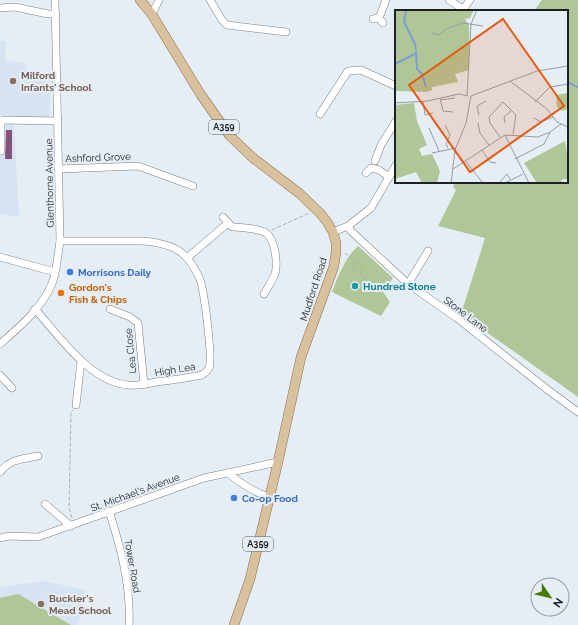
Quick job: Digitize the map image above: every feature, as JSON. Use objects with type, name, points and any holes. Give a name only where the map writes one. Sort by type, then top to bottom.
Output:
[{"type":"main road","name":"Mudford Road","points":[[140,0],[151,13],[201,95],[230,136],[253,158],[299,193],[317,210],[333,232],[336,252],[334,266],[302,357],[250,579],[234,625]]},
{"type":"street","name":"Glenthorne Avenue","points":[[0,344],[11,335],[36,309],[48,291],[55,272],[60,241],[55,0]]},
{"type":"street","points":[[151,13],[160,0]]},
{"type":"street","points":[[210,0],[222,20],[228,25],[286,32]]},
{"type":"street","points":[[378,20],[386,0]]},
{"type":"street","points":[[449,0],[463,10],[470,0]]},
{"type":"street","points":[[0,8],[15,8],[56,14]]},
{"type":"street","points":[[320,114],[348,71],[361,70],[395,86]]},
{"type":"street","points":[[1,151],[1,120],[58,121]]},
{"type":"street","points":[[375,162],[381,144],[395,123]]},
{"type":"street","name":"Ashford Grove","points":[[59,169],[138,166],[193,186]]},
{"type":"street","points":[[333,232],[348,226],[371,208],[395,167]]},
{"type":"street","points":[[366,173],[368,169],[371,168],[379,170],[389,177]]},
{"type":"street","points":[[223,217],[232,225],[266,233],[272,240],[276,262],[275,273],[264,294]]},
{"type":"street","points":[[187,258],[232,225]]},
{"type":"street","name":"Stone Lane","points":[[348,226],[408,284],[457,318],[578,412]]},
{"type":"street","name":"High Lea","points":[[36,309],[81,361],[95,373],[110,382],[128,386],[144,384],[202,375],[209,368],[209,349],[203,289],[199,277],[187,258],[167,246],[155,242],[60,241]]},
{"type":"street","points":[[408,284],[428,252]]},
{"type":"street","points":[[0,257],[55,272]]},
{"type":"street","name":"Lea Close","points":[[110,309],[130,317],[138,323],[144,384]]},
{"type":"street","points":[[76,405],[81,361]]},
{"type":"street","points":[[0,375],[12,388]]},
{"type":"street","points":[[0,472],[7,464],[38,456]]},
{"type":"street","name":"St. Michael's Avenue","points":[[0,538],[9,536],[38,537],[204,478],[278,462]]},
{"type":"street","points":[[228,473],[237,481],[261,494],[270,497]]},
{"type":"street","points":[[46,504],[72,525]]},
{"type":"street","name":"Tower Road","points":[[109,511],[119,542],[126,576],[129,602],[129,625]]},
{"type":"path","points":[[266,233],[317,210]]},
{"type":"path","points":[[343,252],[361,264],[362,269],[360,272]]},
{"type":"path","points":[[356,262],[353,264],[353,269],[366,277],[369,284],[366,285]]},
{"type":"path","points":[[72,525],[69,508],[71,412],[76,405]]},
{"type":"shaded area","name":"Milford Infants' School","points":[[0,41],[6,41],[5,61],[26,63],[27,82],[51,79],[49,122],[14,123],[19,217],[0,214]]},
{"type":"shaded area","name":"Buckler's Mead School","points":[[44,581],[85,590],[80,619],[77,625],[0,625],[0,587]]},
{"type":"green space","points":[[542,0],[578,0],[578,397],[461,314],[485,238],[438,226],[456,190],[453,187],[455,183],[568,183],[568,10],[535,10]]},
{"type":"green space","points":[[358,246],[393,278],[383,292],[390,302],[381,316],[332,292],[339,274],[353,251]]},
{"type":"green space","points":[[18,594],[71,625],[0,625],[0,598]]},
{"type":"building","points":[[6,130],[12,130],[12,159],[5,159]]},
{"type":"waterway","points":[[568,82],[578,87]]},
{"type":"place","name":"Milford Infants' School","points":[[13,81]]},
{"type":"place","name":"Morrisons Daily","points":[[70,272]]},
{"type":"place","name":"Hundred Stone","points":[[355,286]]},
{"type":"place","name":"Gordon's Fish & Chips","points":[[61,293]]},
{"type":"place","name":"Co-op Food","points":[[234,498]]},
{"type":"place","name":"Buckler's Mead School","points":[[41,604]]}]
